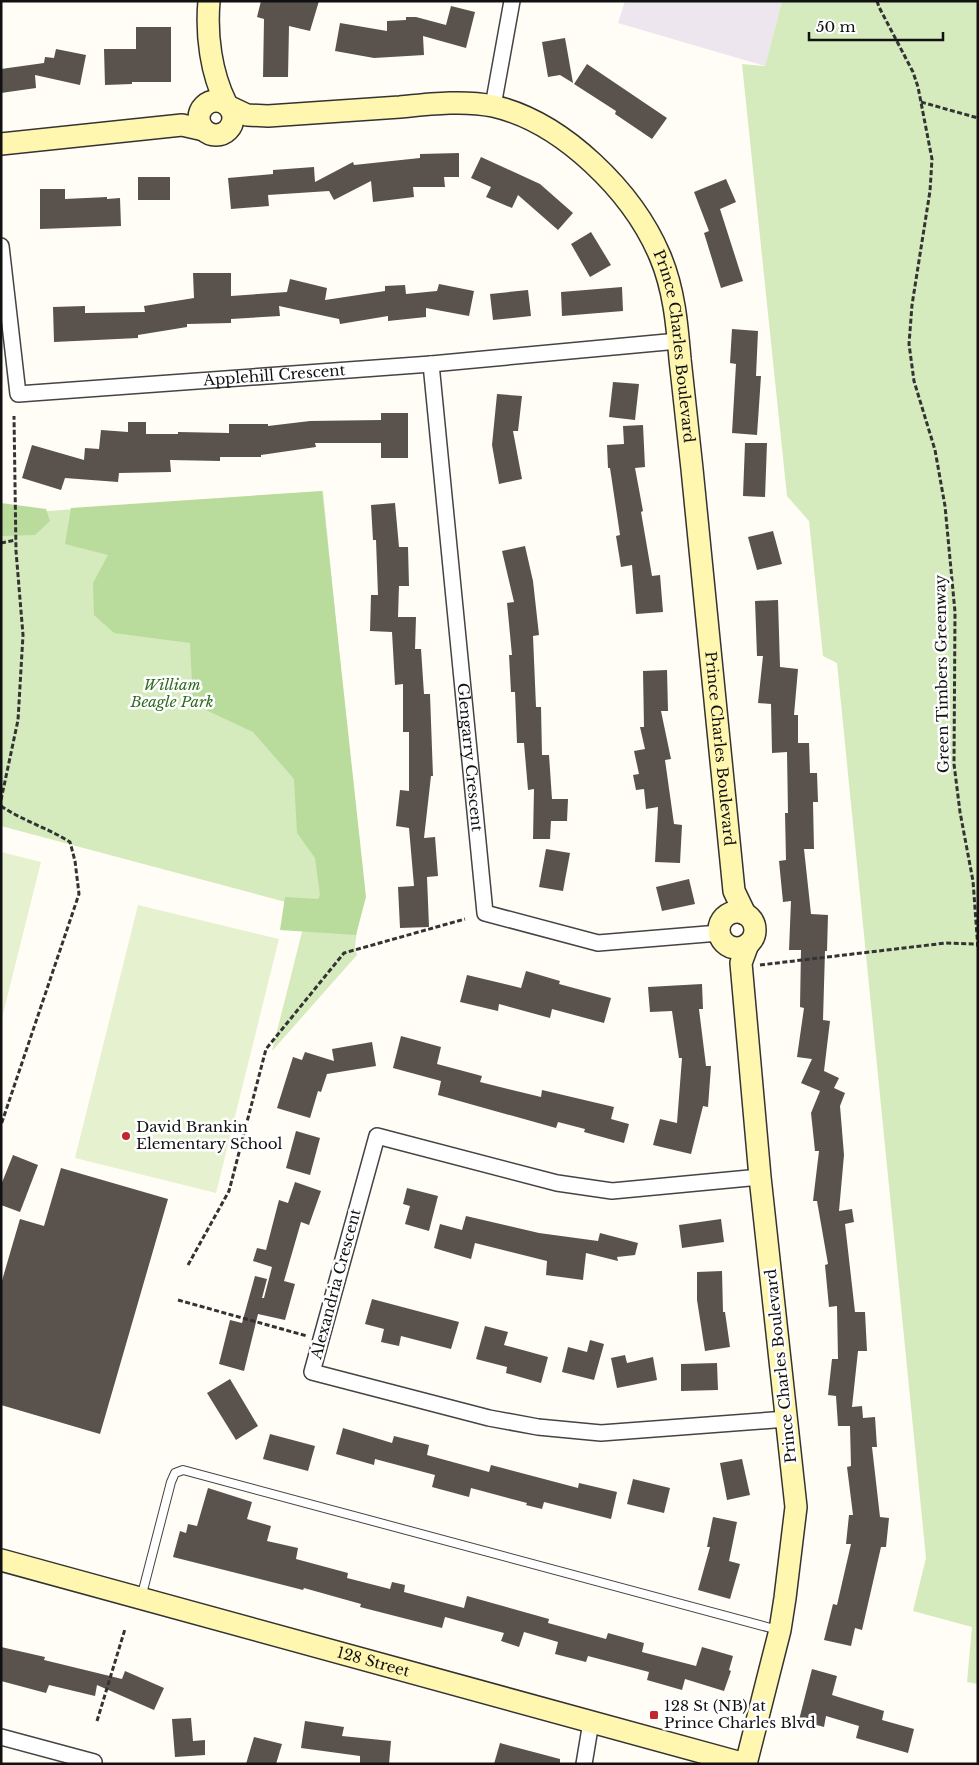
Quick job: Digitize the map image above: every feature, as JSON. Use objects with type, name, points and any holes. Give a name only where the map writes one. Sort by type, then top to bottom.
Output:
[{"type":"street","points":[[198,118],[215,135],[230,129],[234,118],[221,92],[212,62],[208,15],[209,1]]},
{"type":"street","points":[[493,106],[512,1]]},
{"type":"street","points":[[198,118],[212,62]]},
{"type":"street","points":[[1,144],[198,118],[215,100],[228,105]]},
{"type":"street","name":"Prince Charles Boulevard","points":[[228,105],[247,116],[268,116],[429,104],[464,104],[493,106],[524,117],[555,134],[586,157],[616,186],[640,218],[660,254],[670,283],[678,341],[734,891],[760,1177],[796,1507],[780,1630],[746,1764]]},
{"type":"street","name":"Prince Charles Boulevard","points":[[230,129],[268,116]]},
{"type":"street","name":"Applehill Crescent","points":[[1,246],[18,394],[431,364],[678,341]]},
{"type":"street","name":"Glengarry Crescent","points":[[431,364],[485,913],[598,943],[738,940]]},
{"type":"street","name":"Alexandria Crescent","points":[[760,1177],[612,1191],[557,1183],[377,1136],[312,1372],[489,1418],[538,1427],[601,1433],[787,1419]]},
{"type":"street","name":"128 Street","points":[[1,1560],[746,1764]]},
{"type":"street","points":[[584,1764],[591,1722]]},
{"type":"street","points":[[1,1737],[94,1762]]},
{"type":"lane","points":[[141,1598],[171,1482],[175,1474],[183,1470],[780,1630]]},
{"type":"path","points":[[877,1],[913,72],[921,102],[978,118]]},
{"type":"path","name":"Green Timbers Greenway","points":[[921,102],[932,159],[930,191],[912,305],[910,344],[914,381],[935,450],[945,506],[955,612],[954,764],[960,812],[973,881],[978,949]]},
{"type":"path","points":[[1,800],[18,720],[23,644],[16,540],[14,416]]},
{"type":"path","points":[[1,543],[16,540]]},
{"type":"path","points":[[1,806],[16,816],[59,835],[70,842],[75,860],[79,894],[1,1125]]},
{"type":"path","points":[[188,1265],[229,1191],[266,1049],[344,953],[465,919]]},
{"type":"path","points":[[738,940],[978,944]]},
{"type":"path","points":[[178,1300],[313,1338]]},
{"type":"path","points":[[97,1720],[125,1629]]},
{"type":"shaded area","points":[[625,1],[782,1],[765,66],[618,23]]},
{"type":"green space","points":[[782,1],[978,1],[978,1684],[967,1682],[972,1627],[913,1611],[926,1558],[837,663],[823,656],[809,521],[787,496],[742,64],[765,66]]},
{"type":"green space","points":[[322,491],[366,897],[356,935],[280,930],[285,897],[318,899],[320,895],[315,858],[297,833],[294,779],[253,732],[193,704],[190,643],[114,633],[94,615],[93,583],[108,555],[65,544],[71,508]]},
{"type":"green space","name":"William Beagle Park","points":[[323,491],[362,884],[355,947],[357,955],[272,1051],[308,908],[1,826],[1,506],[48,511]]},
{"type":"green space","points":[[1,503],[46,509],[50,521],[35,535],[1,536]]},
{"type":"green space","points":[[1,852],[41,862],[1,1022]]},
{"type":"green space","points":[[138,905],[279,939],[216,1193],[75,1158]]},
{"type":"building","points":[[261,1],[319,1],[310,31],[289,26],[288,77],[263,77],[264,19],[257,17]]},
{"type":"building","points":[[451,6],[475,12],[466,48],[423,36],[424,55],[374,58],[335,51],[340,23],[387,31],[387,21],[406,20],[406,17],[416,17],[446,25]]},
{"type":"building","points":[[136,27],[171,27],[171,82],[132,82],[132,84],[105,85],[104,49],[136,49]]},
{"type":"building","points":[[565,38],[573,83],[560,75],[548,77],[542,42]]},
{"type":"building","points":[[56,49],[86,55],[80,85],[35,75],[36,88],[1,93],[1,69],[44,63],[45,57],[54,58]]},
{"type":"building","points":[[587,64],[667,118],[652,139],[615,114],[616,111],[574,84]]},
{"type":"building","points":[[459,153],[459,177],[444,177],[445,187],[413,187],[414,197],[373,202],[371,181],[334,200],[329,191],[268,195],[269,206],[231,209],[228,178],[273,174],[273,170],[314,167],[315,182],[353,162],[354,165],[420,158],[420,154]]},
{"type":"building","points":[[481,157],[540,184],[573,213],[558,230],[518,195],[512,208],[486,197],[491,187],[471,178]]},
{"type":"building","points":[[138,177],[170,177],[170,200],[138,200]]},
{"type":"building","points":[[726,179],[736,202],[720,209],[743,281],[721,288],[704,233],[709,231],[694,192]]},
{"type":"building","points":[[40,189],[65,189],[65,199],[120,198],[121,226],[40,229]]},
{"type":"building","points":[[591,232],[611,265],[590,277],[571,244]]},
{"type":"building","points":[[193,273],[231,273],[231,296],[287,292],[290,279],[327,288],[325,300],[385,291],[385,286],[405,285],[406,294],[437,291],[439,284],[474,291],[469,316],[426,308],[426,317],[388,321],[388,316],[340,324],[339,319],[279,306],[280,316],[231,319],[231,323],[187,324],[187,327],[138,335],[138,338],[54,342],[53,307],[85,306],[85,313],[145,312],[144,306],[194,298]]},
{"type":"building","points":[[622,287],[623,311],[562,316],[561,292]]},
{"type":"building","points":[[528,290],[531,316],[493,320],[490,294]]},
{"type":"building","points":[[732,329],[758,331],[756,376],[761,376],[757,435],[732,433],[736,364],[730,363]]},
{"type":"building","points":[[613,382],[639,384],[635,420],[609,417]]},
{"type":"building","points":[[497,394],[522,396],[518,431],[513,431],[522,479],[499,484],[492,445]]},
{"type":"building","points":[[381,413],[408,413],[408,458],[381,458],[381,443],[315,443],[316,447],[261,455],[261,457],[220,457],[220,461],[170,460],[171,472],[119,473],[118,482],[65,478],[61,490],[22,478],[32,445],[84,460],[85,448],[99,449],[101,430],[128,432],[128,422],[146,422],[146,434],[178,434],[178,432],[229,433],[229,424],[268,424],[268,426],[310,421],[381,420]]},
{"type":"building","points":[[643,425],[645,467],[635,468],[652,576],[660,575],[663,612],[636,614],[632,565],[621,567],[616,536],[620,535],[610,468],[608,468],[607,445],[624,444],[623,426]]},
{"type":"building","points":[[745,443],[767,443],[765,497],[743,496]]},
{"type":"building","points":[[395,503],[399,547],[408,547],[409,586],[399,586],[398,617],[416,617],[415,649],[421,649],[424,694],[430,694],[433,776],[431,776],[424,838],[435,837],[438,876],[427,877],[429,927],[400,928],[398,887],[414,886],[409,828],[396,826],[400,790],[409,791],[409,732],[403,732],[403,684],[395,685],[392,632],[370,631],[371,595],[378,595],[376,540],[373,540],[371,505]]},
{"type":"building","points":[[773,531],[782,564],[757,570],[748,537]]},
{"type":"building","points":[[525,546],[533,581],[539,635],[533,636],[536,707],[541,707],[542,755],[549,755],[552,799],[568,799],[567,821],[551,821],[550,839],[533,839],[534,789],[528,790],[524,743],[517,743],[515,692],[511,692],[509,655],[512,655],[507,603],[514,602],[502,551]]},
{"type":"building","points":[[778,600],[780,667],[798,669],[794,715],[798,715],[798,743],[809,743],[810,773],[817,773],[818,802],[813,802],[814,849],[804,849],[811,914],[828,915],[823,1020],[830,1021],[824,1071],[839,1078],[834,1088],[845,1093],[840,1106],[844,1155],[839,1211],[852,1209],[854,1222],[845,1224],[855,1312],[865,1312],[867,1351],[858,1351],[852,1407],[862,1406],[863,1418],[875,1417],[877,1447],[872,1447],[880,1517],[889,1518],[886,1547],[881,1547],[862,1630],[855,1628],[851,1646],[824,1640],[833,1604],[837,1605],[851,1544],[846,1544],[849,1515],[853,1515],[847,1467],[851,1466],[850,1426],[838,1426],[836,1396],[828,1395],[832,1359],[838,1359],[837,1306],[829,1307],[825,1265],[828,1264],[817,1201],[813,1201],[819,1151],[815,1151],[811,1113],[820,1091],[801,1083],[812,1059],[797,1057],[804,1008],[800,1007],[801,950],[789,950],[791,901],[783,902],[779,861],[786,860],[785,813],[788,813],[787,752],[772,753],[771,704],[758,703],[763,656],[757,656],[755,601]]},
{"type":"building","points":[[667,670],[668,711],[661,711],[671,759],[665,760],[674,824],[682,825],[680,863],[655,862],[658,807],[646,809],[644,789],[636,790],[633,775],[639,774],[634,751],[645,749],[640,727],[644,727],[643,671]]},
{"type":"building","points":[[546,849],[570,853],[563,891],[539,887]]},
{"type":"building","points":[[689,879],[695,904],[662,911],[656,887]]},
{"type":"building","points":[[526,971],[560,981],[559,984],[611,998],[604,1023],[552,1009],[550,1018],[499,1004],[498,1011],[460,1002],[467,975],[521,988]]},
{"type":"building","points":[[702,984],[703,1009],[699,1009],[706,1066],[711,1066],[708,1107],[703,1106],[691,1154],[653,1145],[660,1119],[677,1123],[682,1058],[679,1058],[672,1011],[650,1012],[648,987]]},
{"type":"building","points":[[401,1036],[441,1047],[437,1064],[482,1076],[480,1082],[541,1097],[542,1090],[614,1107],[611,1119],[629,1124],[624,1143],[584,1132],[585,1129],[558,1122],[556,1128],[438,1095],[441,1081],[393,1068]]},
{"type":"building","points":[[372,1042],[376,1066],[327,1074],[321,1092],[318,1091],[310,1118],[277,1108],[293,1057],[302,1060],[305,1052],[334,1061],[332,1049]]},
{"type":"building","points":[[296,1131],[320,1138],[310,1175],[286,1168]]},
{"type":"building","points":[[13,1155],[38,1165],[20,1212],[1,1205],[1,1185]]},
{"type":"building","points":[[61,1168],[168,1199],[100,1434],[1,1405],[1,1284],[20,1219],[44,1226]]},
{"type":"building","points":[[295,1182],[321,1191],[309,1225],[301,1222],[284,1281],[295,1284],[285,1320],[258,1314],[244,1371],[219,1364],[230,1320],[242,1323],[255,1276],[267,1279],[262,1298],[264,1298],[272,1267],[253,1261],[257,1248],[266,1250],[279,1200],[288,1203]]},
{"type":"building","points":[[407,1188],[438,1196],[429,1231],[405,1224],[410,1206],[403,1204]]},
{"type":"building","points":[[466,1216],[539,1233],[598,1241],[600,1233],[638,1243],[635,1255],[617,1257],[618,1261],[586,1253],[583,1280],[546,1275],[547,1261],[475,1243],[471,1259],[434,1248],[440,1224],[462,1230]]},
{"type":"building","points":[[721,1219],[724,1242],[682,1248],[679,1225]]},
{"type":"building","points":[[722,1271],[723,1312],[725,1312],[730,1347],[705,1351],[697,1300],[697,1272]]},
{"type":"building","points":[[372,1299],[459,1322],[451,1349],[401,1336],[399,1346],[381,1342],[384,1329],[365,1324]]},
{"type":"building","points":[[485,1326],[508,1332],[504,1345],[548,1357],[541,1383],[506,1373],[507,1367],[476,1359]]},
{"type":"building","points":[[590,1340],[604,1344],[594,1380],[562,1372],[568,1347],[587,1352]]},
{"type":"building","points":[[625,1355],[627,1363],[653,1357],[657,1380],[617,1388],[611,1358]]},
{"type":"building","points":[[717,1363],[718,1390],[681,1391],[681,1364]]},
{"type":"building","points":[[230,1379],[258,1426],[236,1440],[207,1393]]},
{"type":"building","points":[[343,1428],[392,1443],[394,1436],[429,1445],[427,1455],[489,1472],[491,1465],[578,1488],[579,1483],[617,1492],[611,1519],[544,1502],[542,1509],[471,1488],[469,1497],[432,1487],[435,1475],[375,1459],[374,1465],[336,1454]]},
{"type":"building","points":[[270,1434],[315,1446],[308,1471],[263,1459]]},
{"type":"building","points":[[742,1459],[750,1495],[727,1500],[720,1463]]},
{"type":"building","points":[[633,1479],[670,1488],[664,1513],[627,1504]]},
{"type":"building","points":[[208,1488],[252,1502],[247,1519],[271,1526],[267,1541],[298,1548],[296,1559],[348,1573],[347,1578],[390,1589],[392,1582],[405,1585],[404,1592],[464,1608],[467,1596],[549,1619],[548,1623],[606,1639],[608,1633],[644,1643],[642,1652],[696,1666],[702,1647],[733,1656],[729,1670],[731,1671],[724,1691],[685,1679],[682,1690],[647,1680],[649,1672],[588,1656],[586,1662],[555,1654],[558,1642],[524,1632],[519,1647],[501,1641],[504,1633],[445,1617],[442,1628],[360,1607],[361,1604],[304,1588],[303,1590],[173,1557],[180,1531],[186,1533],[188,1524],[197,1526]]},
{"type":"building","points":[[713,1517],[737,1522],[729,1561],[740,1564],[730,1599],[698,1590],[710,1547],[707,1547]]},
{"type":"building","points":[[1,1647],[45,1657],[44,1660],[122,1679],[125,1671],[164,1688],[154,1710],[97,1685],[95,1696],[49,1685],[46,1693],[1,1681]]},
{"type":"building","points":[[812,1669],[837,1676],[832,1695],[884,1711],[882,1720],[914,1729],[908,1753],[856,1738],[859,1726],[826,1716],[824,1727],[799,1720]]},
{"type":"building","points":[[191,1718],[193,1741],[205,1740],[205,1755],[175,1757],[172,1719]]},
{"type":"building","points":[[305,1721],[344,1727],[342,1736],[391,1741],[389,1764],[360,1763],[360,1756],[301,1748]]},
{"type":"building","points":[[254,1737],[282,1744],[276,1764],[246,1764]]},
{"type":"building","points":[[500,1743],[560,1759],[560,1764],[494,1764]]},
{"type":"place","name":"David Brankin Elementary School","points":[[126,1136]]},
{"type":"place","name":"128 St (NB) at Prince Charles Blvd","points":[[654,1715]]}]
